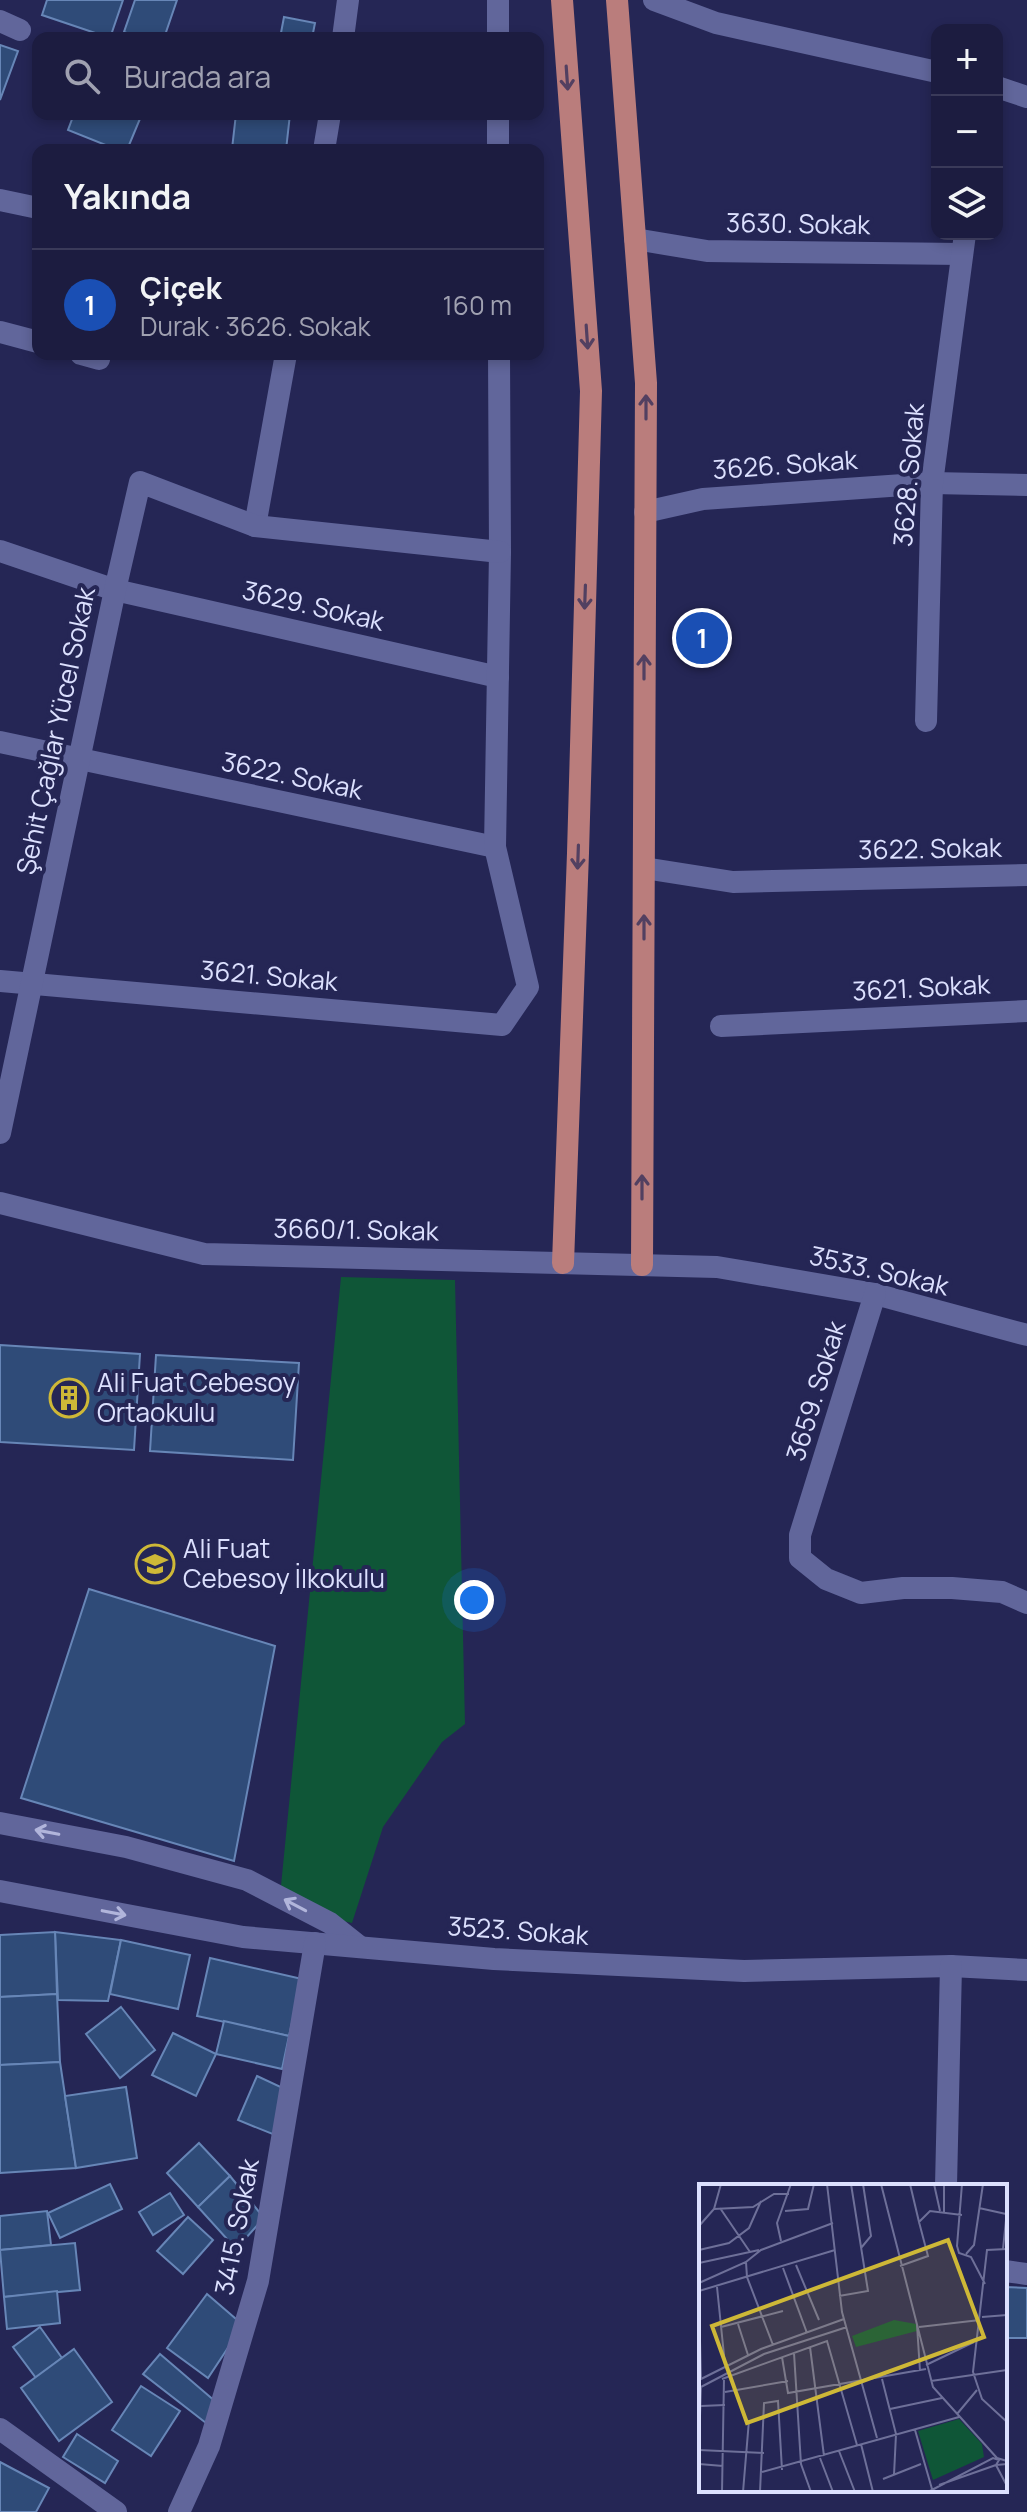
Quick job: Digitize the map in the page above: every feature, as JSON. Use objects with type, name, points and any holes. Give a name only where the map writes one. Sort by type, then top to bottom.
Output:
[{"type":"main road","points":[[562,0],[591,391],[563,1263]]},
{"type":"main road","points":[[617,0],[646,383],[642,1265]]},
{"type":"street","points":[[344,32],[348,0]]},
{"type":"street","points":[[498,0],[498,32]]},
{"type":"street","points":[[654,0],[716,23],[931,71]]},
{"type":"street","points":[[1003,89],[1027,97]]},
{"type":"street","points":[[325,144],[329,120]]},
{"type":"street","points":[[498,120],[498,144]]},
{"type":"street","points":[[0,200],[32,207]]},
{"type":"street","name":"3630. Sokak","points":[[635,239],[707,251],[963,244]]},
{"type":"street","name":"3628. Sokak","points":[[926,721],[932,483],[963,244]]},
{"type":"street","points":[[0,332],[32,340]]},
{"type":"street","points":[[285,360],[255,526],[500,552]]},
{"type":"street","points":[[495,847],[500,552],[499,360]]},
{"type":"street","name":"Şehit Çağlar Yücel Sokak","points":[[0,1133],[140,482],[255,526]]},
{"type":"street","name":"3626. Sokak","points":[[645,512],[703,499],[932,483],[1027,485]]},
{"type":"street","name":"3629. Sokak","points":[[0,551],[115,590],[498,677]]},
{"type":"street","name":"3622. Sokak","points":[[0,742],[495,847]]},
{"type":"street","name":"3621. Sokak","points":[[0,981],[502,1025],[528,987],[495,847]]},
{"type":"street","name":"3622. Sokak","points":[[644,868],[733,882],[1027,875]]},
{"type":"street","name":"3621. Sokak","points":[[721,1026],[1027,1011]]},
{"type":"street","name":"3660/1. Sokak","points":[[0,1203],[204,1254],[717,1267]]},
{"type":"street","name":"3533. Sokak","points":[[717,1267],[875,1294],[1027,1335]]},
{"type":"street","name":"3659. Sokak","points":[[875,1294],[800,1535],[800,1558],[826,1579],[861,1593],[903,1588],[952,1588],[1002,1592],[1027,1603]]},
{"type":"street","points":[[0,1823],[126,1847],[247,1880],[330,1923],[360,1947]]},
{"type":"street","name":"3523. Sokak","points":[[5,1892],[243,1937],[494,1959],[744,1971],[951,1966],[1027,1970]]},
{"type":"street","name":"3415. Sokak","points":[[179,2512],[209,2446],[258,2281],[315,1943]]},
{"type":"street","points":[[946,2184],[951,1966]]},
{"type":"street","points":[[1007,2271],[1027,2274]]},
{"type":"street","points":[[0,2429],[116,2512]]},
{"type":"green space","points":[[341,1277],[455,1280],[465,1724],[442,1742],[383,1827],[352,1923],[279,1906]]},
{"type":"building","points":[[47,0],[123,0],[112,32],[92,32],[42,15]]},
{"type":"building","points":[[135,0],[177,0],[166,32],[124,32]]},
{"type":"building","points":[[284,17],[315,23],[313,32],[281,32]]},
{"type":"building","points":[[0,45],[18,51],[0,100]]},
{"type":"building","points":[[72,120],[140,120],[130,144],[103,144],[68,130]]},
{"type":"building","points":[[235,120],[289,120],[287,144],[233,144]]},
{"type":"building","name":"Ali Fuat Cebesoy Ortaokulu","points":[[0,1345],[140,1354],[134,1450],[0,1442]]},
{"type":"building","name":"Ali Fuat Cebesoy İlkokulu","points":[[156,1355],[299,1363],[293,1460],[150,1451]]},
{"type":"building","points":[[89,1589],[275,1646],[234,1861],[21,1798]]},
{"type":"building","points":[[55,1932],[121,1940],[108,2001],[58,2000]]},
{"type":"building","points":[[55,1932],[57,1994],[0,1997],[0,1935]]},
{"type":"building","points":[[121,1940],[190,1955],[178,2009],[110,1994]]},
{"type":"building","points":[[210,1958],[302,1979],[289,2036],[197,2016]]},
{"type":"building","points":[[57,1994],[60,2062],[0,2065],[0,1997]]},
{"type":"building","points":[[121,2007],[155,2050],[120,2078],[86,2034]]},
{"type":"building","points":[[224,2021],[289,2036],[282,2069],[216,2054]]},
{"type":"building","points":[[173,2033],[216,2054],[196,2096],[152,2075]]},
{"type":"building","points":[[60,2062],[76,2168],[0,2173],[0,2065]]},
{"type":"building","points":[[257,2076],[285,2089],[275,2135],[238,2120]]},
{"type":"building","points":[[126,2087],[137,2158],[76,2168],[65,2096]]},
{"type":"building","points":[[199,2143],[230,2176],[198,2207],[167,2173]]},
{"type":"building","points":[[230,2176],[264,2218],[236,2249],[198,2207]]},
{"type":"building","points":[[110,2184],[122,2209],[60,2238],[48,2213]]},
{"type":"building","points":[[170,2193],[184,2215],[153,2235],[139,2212]]},
{"type":"building","points":[[47,2211],[51,2245],[0,2250],[0,2216]]},
{"type":"building","points":[[188,2217],[213,2240],[183,2274],[157,2251]]},
{"type":"building","points":[[75,2243],[80,2290],[4,2297],[0,2250]]},
{"type":"building","points":[[1007,2287],[1027,2288],[1027,2338],[1007,2338]]},
{"type":"building","points":[[57,2291],[60,2323],[7,2329],[4,2297]]},
{"type":"building","points":[[207,2294],[243,2325],[208,2378],[167,2348]]},
{"type":"building","points":[[40,2327],[62,2358],[36,2378],[13,2347]]},
{"type":"building","points":[[74,2349],[112,2402],[59,2441],[21,2388]]},
{"type":"building","points":[[160,2354],[216,2402],[206,2423],[143,2374]]},
{"type":"building","points":[[141,2386],[180,2411],[151,2456],[112,2430]]},
{"type":"building","points":[[77,2434],[118,2461],[105,2483],[63,2457]]},
{"type":"building","points":[[0,2462],[49,2488],[36,2512],[0,2512]]},
{"type":"place","name":"Çiçek","points":[[702,638]]},
{"type":"place","name":"Ali Fuat Cebesoy Ortaokulu","points":[[69,1398]]},
{"type":"place","name":"Ali Fuat Cebesoy İlkokulu","points":[[155,1564]]}]
